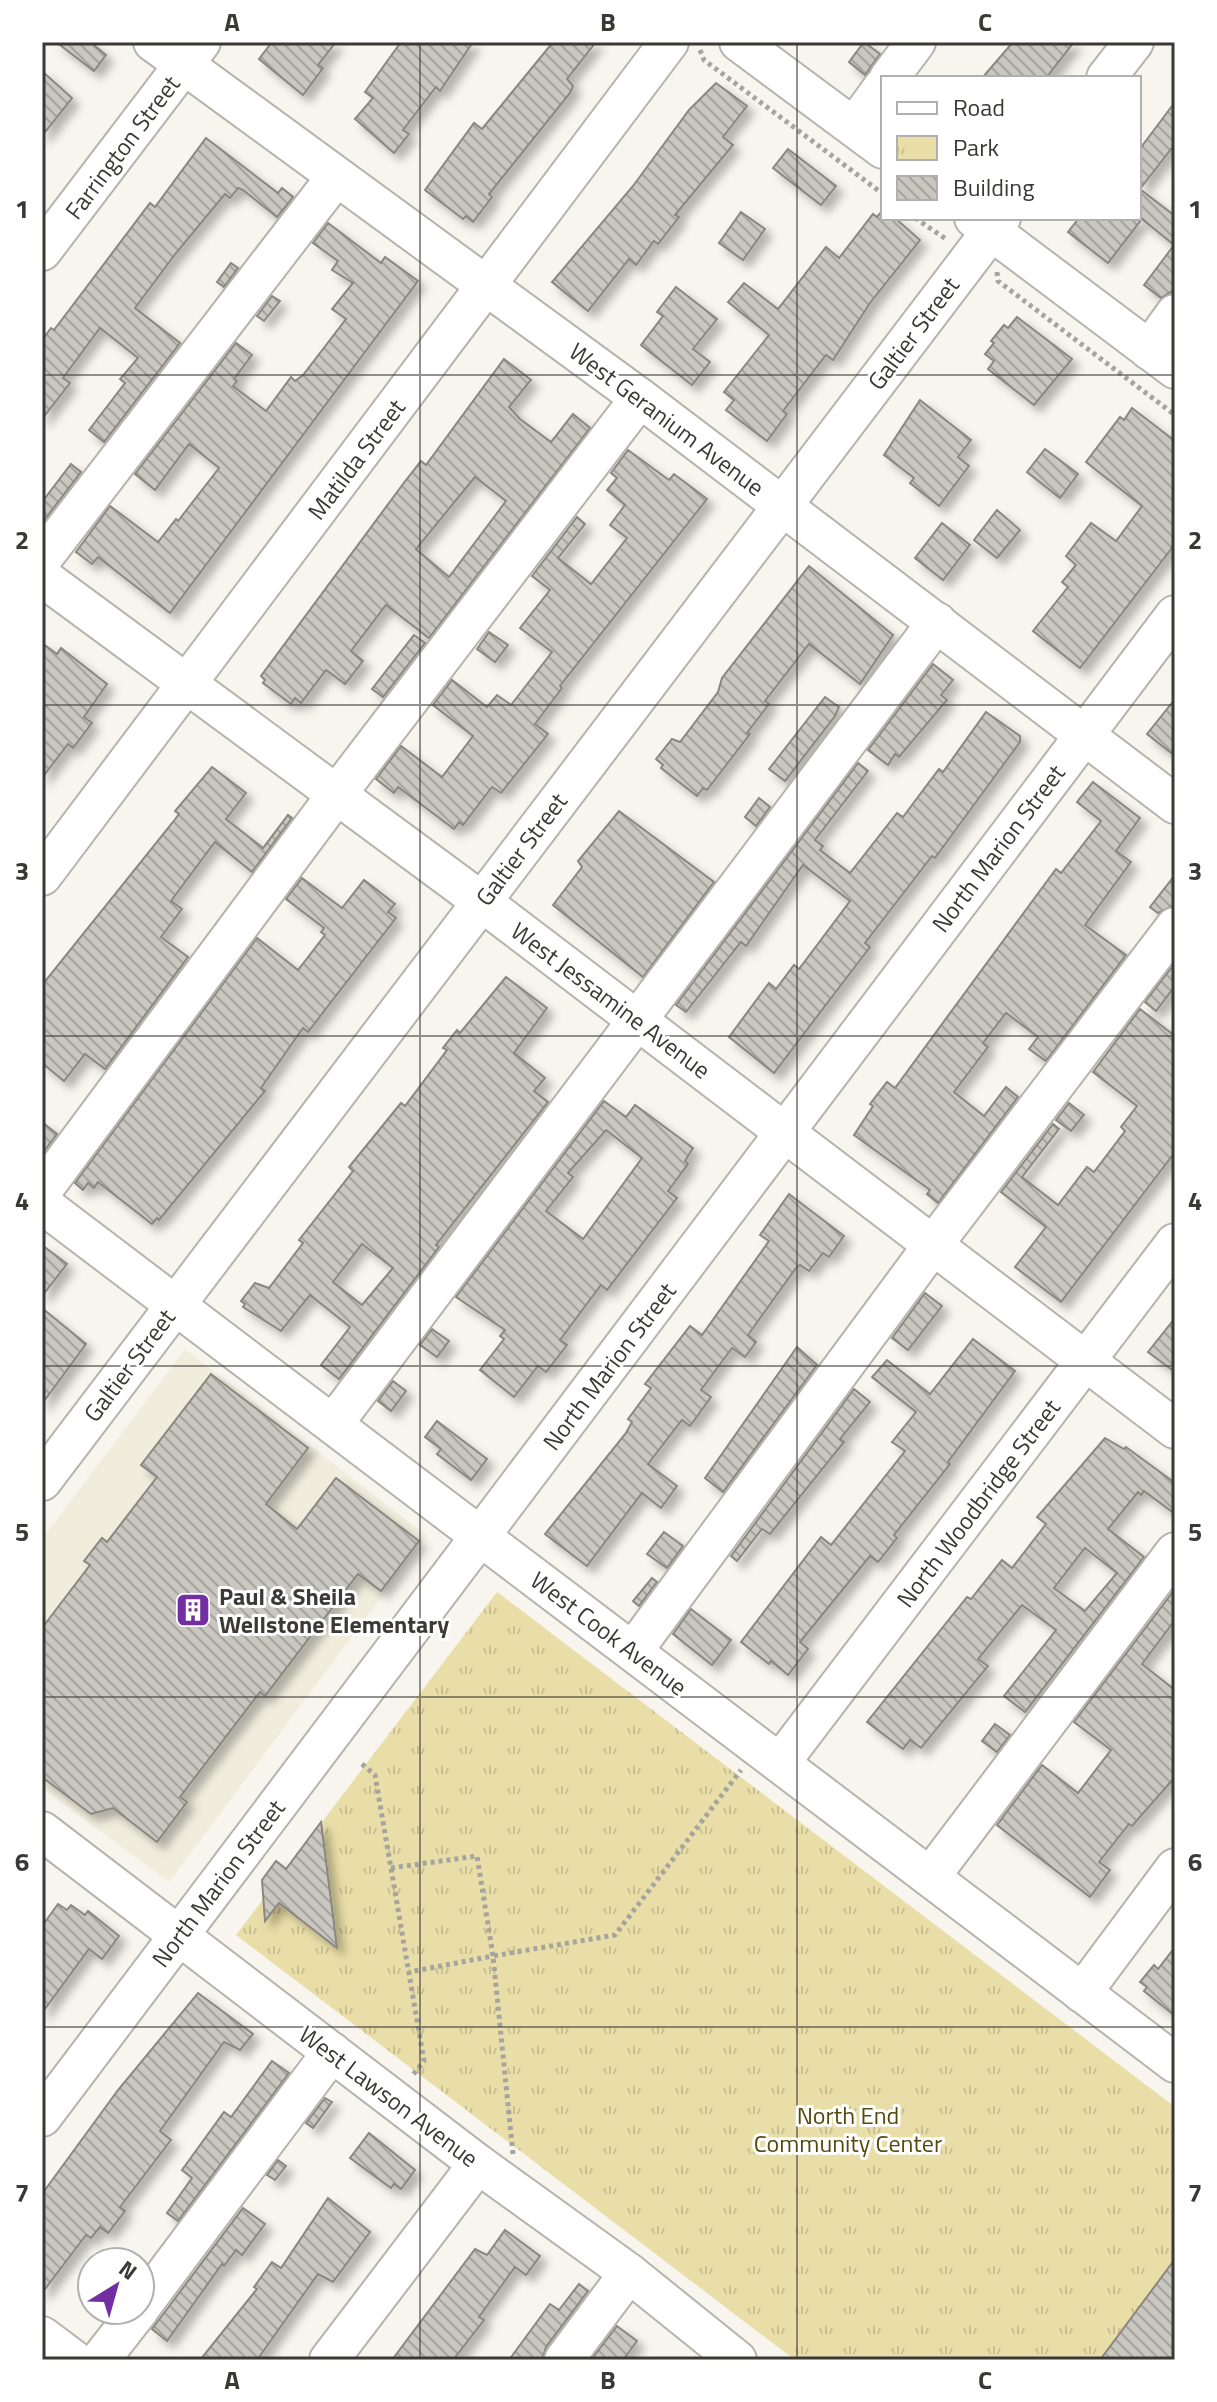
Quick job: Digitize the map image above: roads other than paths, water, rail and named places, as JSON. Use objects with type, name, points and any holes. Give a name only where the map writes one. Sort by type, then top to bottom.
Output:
[{"type":"street","name":"West Geranium Avenue","points":[[153,42],[192,53],[336,177],[640,398],[1175,804]]},
{"type":"street","points":[[739,42],[868,138],[881,94]]},
{"type":"street","points":[[890,76],[916,42]]},
{"type":"street","points":[[1108,76],[1134,42]]},
{"type":"street","name":"Matilda Street","points":[[42,876],[486,286],[685,46]]},
{"type":"street","name":"Farrington Street","points":[[42,251],[192,53]]},
{"type":"street","points":[[42,559],[336,177]]},
{"type":"street","points":[[980,226],[1162,360],[1175,314]]},
{"type":"street","name":"Galtier Street","points":[[42,1481],[782,506],[980,226]]},
{"type":"street","points":[[42,1191],[337,794],[640,398]]},
{"type":"street","name":"West Jessamine Avenue","points":[[42,577],[481,901],[1175,1429]]},
{"type":"street","name":"North Marion Street","points":[[42,2117],[1175,615]]},
{"type":"street","points":[[334,1423],[937,622]]},
{"type":"street","points":[[633,1651],[933,1245],[1175,927]]},
{"type":"street","name":"West Cook Avenue","points":[[42,1204],[633,1651],[764,1764],[930,1877],[1175,2063]]},
{"type":"street","name":"North Woodbridge Street","points":[[764,1764],[1086,1362],[1175,1243]]},
{"type":"street","points":[[930,1877],[1175,1552]]},
{"type":"street","name":"West Lawson Avenue","points":[[42,1831],[393,2099],[495,2161],[737,2360]]},
{"type":"street","points":[[1082,1993],[1175,1868]]},
{"type":"street","points":[[156,2286],[332,2052]]},
{"type":"street","points":[[329,2360],[495,2161]]},
{"type":"street","points":[[564,2360],[629,2273]]},
{"type":"street","points":[[100,2360],[126,2326]]},
{"type":"street","points":[[42,2336],[74,2360]]},
{"type":"place","name":"Paul & Sheila Wellstone Elementary","points":[[193,1610]]},
{"type":"park label","name":"North End Community Center","points":[[848,2129]]}]
